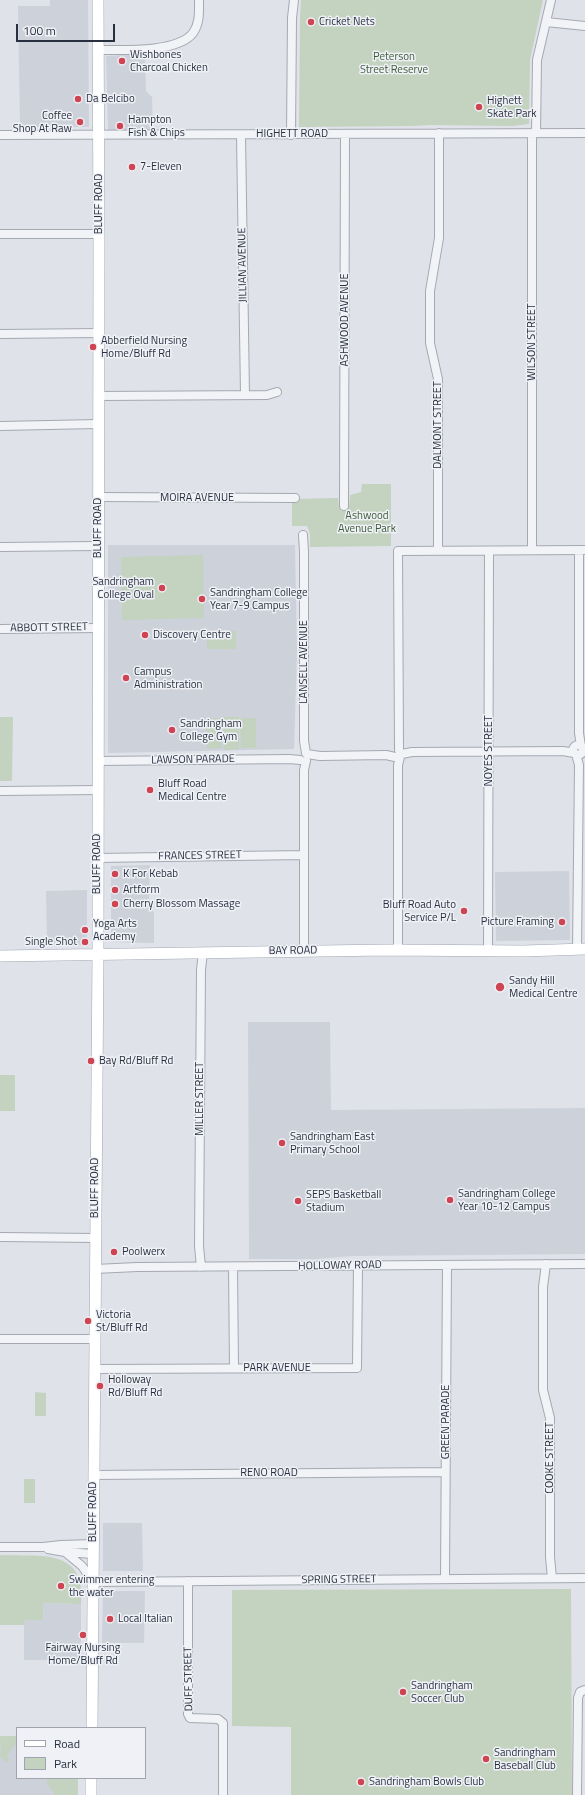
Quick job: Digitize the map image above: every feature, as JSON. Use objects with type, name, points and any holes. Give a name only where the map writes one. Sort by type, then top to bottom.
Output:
[{"type":"main road","name":"BLUFF ROAD","points":[[92,1727],[98,954],[98,0]]},
{"type":"main road","name":"BAY ROAD","points":[[0,956],[203,952],[398,950],[488,951],[581,949]]},
{"type":"main road","points":[[91,1779],[91,1795]]},
{"type":"street","points":[[98,50],[155,49],[185,40],[193,33],[198,23],[199,0]]},
{"type":"street","points":[[291,134],[292,18],[294,0]]},
{"type":"street","name":"WILSON STREET","points":[[532,550],[534,133],[537,60],[551,0]]},
{"type":"street","points":[[546,22],[585,26]]},
{"type":"street","name":"DALMONT STREET","points":[[438,550],[438,379],[430,343],[430,291],[439,238],[439,133]]},
{"type":"street","name":"HIGHETT ROAD","points":[[0,135],[99,136],[585,133]]},
{"type":"street","name":"ASHWOOD AVENUE","points":[[344,506],[345,134]]},
{"type":"street","name":"JILLIAN AVENUE","points":[[241,135],[244,395]]},
{"type":"street","points":[[0,234],[99,234]]},
{"type":"street","points":[[0,334],[99,333]]},
{"type":"street","points":[[99,396],[267,395],[277,392]]},
{"type":"street","points":[[0,426],[98,424]]},
{"type":"street","name":"MOIRA AVENUE","points":[[98,497],[295,498]]},
{"type":"street","name":"LANSELL AVENUE","points":[[302,535],[304,552],[304,951]]},
{"type":"street","points":[[0,547],[98,546]]},
{"type":"street","points":[[398,950],[398,550],[582,550],[580,750],[578,765],[581,949]]},
{"type":"street","name":"NOYES STREET","points":[[488,951],[489,551]]},
{"type":"street","name":"ABBOTT STREET","points":[[0,629],[98,628]]},
{"type":"street","name":"LAWSON PARADE","points":[[98,761],[289,759],[320,756],[398,755],[412,752],[580,750]]},
{"type":"street","points":[[0,791],[98,790]]},
{"type":"street","name":"FRANCES STREET","points":[[97,858],[304,855]]},
{"type":"street","name":"MILLER STREET","points":[[199,1267],[201,970],[203,952]]},
{"type":"street","points":[[0,1237],[95,1238]]},
{"type":"street","name":"COOKE STREET","points":[[544,1264],[543,1390],[550,1418],[550,1578]]},
{"type":"street","name":"HOLLOWAY ROAD","points":[[95,1269],[358,1265],[585,1264]]},
{"type":"street","name":"PARK AVENUE","points":[[94,1369],[357,1368],[358,1265]]},
{"type":"street","name":"GREEN PARADE","points":[[444,1579],[447,1265]]},
{"type":"street","points":[[233,1267],[234,1368]]},
{"type":"street","points":[[0,1338],[94,1339]]},
{"type":"street","name":"RENO ROAD","points":[[93,1475],[445,1472]]},
{"type":"street","points":[[0,1547],[43,1547],[61,1545],[93,1549]]},
{"type":"street","points":[[43,1547],[65,1552],[93,1549]]},
{"type":"street","points":[[65,1552],[82,1566],[93,1582]]},
{"type":"street","name":"SPRING STREET","points":[[93,1582],[585,1578]]},
{"type":"street","name":"DUFF STREET","points":[[188,1581],[188,1714],[190,1718],[218,1719],[223,1723],[223,1795]]},
{"type":"street","points":[[578,1795],[578,1698],[582,1691]]},
{"type":"shaded area","points":[[50,0],[88,0],[89,127],[20,127],[18,6],[50,6]]},
{"type":"shaded area","points":[[145,54],[146,91],[152,97],[153,131],[108,131],[106,56]]},
{"type":"shaded area","name":"Sandringham College Year 7-9 Campus","points":[[108,545],[295,545],[297,652],[294,749],[108,753]]},
{"type":"shaded area","points":[[150,865],[149,909],[154,913],[154,943],[111,942],[111,866]]},
{"type":"shaded area","points":[[569,871],[570,940],[496,941],[495,872]]},
{"type":"shaded area","points":[[87,890],[87,943],[85,945],[47,945],[46,891]]},
{"type":"shaded area","name":"Sandringham College Year 10-12 Campus","points":[[248,1022],[330,1022],[331,1110],[585,1108],[585,1254],[352,1256],[316,1259],[249,1259]]},
{"type":"shaded area","points":[[103,1523],[142,1523],[143,1571],[103,1571]]},
{"type":"shaded area","points":[[103,1591],[145,1591],[144,1643],[102,1643]]},
{"type":"shaded area","points":[[43,1603],[81,1604],[81,1660],[24,1660],[24,1620]]},
{"type":"shaded area","points":[[0,1736],[16,1736],[16,1779],[78,1779],[78,1795],[0,1795]]},
{"type":"green space","name":"Peterson Street Reserve","points":[[301,0],[543,0],[530,60],[529,124],[513,126],[432,125],[299,127]]},
{"type":"green space","name":"Ashwood Avenue Park","points":[[362,484],[391,484],[391,546],[310,547],[310,534],[307,526],[292,526],[292,499],[338,498],[339,507],[349,507],[350,495],[361,492]]},
{"type":"green space","name":"Sandringham College Oval","points":[[203,555],[204,618],[122,620],[121,557]]},
{"type":"green space","points":[[207,631],[236,631],[236,649],[207,649]]},
{"type":"green space","points":[[0,717],[13,717],[12,781],[0,781]]},
{"type":"green space","points":[[223,717],[239,717],[239,749],[224,750]]},
{"type":"green space","points":[[221,718],[222,748],[207,749],[206,719]]},
{"type":"green space","points":[[240,718],[256,718],[256,748],[241,748]]},
{"type":"green space","points":[[0,1075],[15,1075],[15,1111],[0,1111]]},
{"type":"green space","points":[[35,1392],[46,1393],[46,1416],[35,1416]]},
{"type":"green space","points":[[24,1479],[35,1479],[35,1503],[24,1503]]},
{"type":"green space","points":[[0,1555],[45,1556],[68,1564],[76,1573],[81,1586],[81,1604],[43,1603],[43,1620],[24,1620],[25,1625],[0,1625]]},
{"type":"green space","points":[[571,1589],[572,1795],[291,1795],[291,1727],[232,1726],[232,1590]]},
{"type":"green space","points":[[0,1736],[16,1736],[16,1745],[13,1746],[7,1756],[9,1761],[7,1763],[1,1757],[0,1758]]},
{"type":"green space","points":[[47,1779],[78,1779],[78,1795],[55,1795],[47,1783]]},
{"type":"place","name":"Cricket Nets","points":[[311,22]]},
{"type":"place","name":"Wishbones Charcoal Chicken","points":[[122,61]]},
{"type":"place","name":"Da Belcibo","points":[[78,99]]},
{"type":"place","name":"Highett Skate Park","points":[[479,107]]},
{"type":"place","name":"Coffee Shop At Raw","points":[[80,122]]},
{"type":"place","name":"Hampton Fish & Chips","points":[[120,126]]},
{"type":"place","name":"7-Eleven","points":[[132,167]]},
{"type":"place","name":"Abberfield Nursing Home/Bluff Rd","points":[[93,347]]},
{"type":"place","name":"Sandringham College Oval","points":[[162,588]]},
{"type":"place","name":"Sandringham College Year 7-9 Campus","points":[[202,599]]},
{"type":"place","name":"Discovery Centre","points":[[145,635]]},
{"type":"place","name":"Campus Administration","points":[[126,678]]},
{"type":"place","name":"Sandringham College Gym","points":[[172,730]]},
{"type":"place","name":"Bluff Road Medical Centre","points":[[150,790]]},
{"type":"place","name":"K For Kebab","points":[[115,874]]},
{"type":"place","name":"Artform","points":[[115,890]]},
{"type":"place","name":"Cherry Blossom Massage","points":[[115,904]]},
{"type":"place","name":"Bluff Road Auto Service P/L","points":[[464,911]]},
{"type":"place","name":"Picture Framing","points":[[562,922]]},
{"type":"place","name":"Yoga Arts Academy","points":[[85,930]]},
{"type":"place","name":"Single Shot","points":[[85,942]]},
{"type":"place","name":"Sandy Hill Medical Centre","points":[[500,987]]},
{"type":"place","name":"Bay Rd/Bluff Rd","points":[[91,1061]]},
{"type":"place","name":"Sandringham East Primary School","points":[[282,1143]]},
{"type":"place","name":"Sandringham College Year 10-12 Campus","points":[[450,1200]]},
{"type":"place","name":"SEPS Basketball Stadium","points":[[298,1201]]},
{"type":"place","name":"Poolwerx","points":[[114,1252]]},
{"type":"place","name":"Victoria St/Bluff Rd","points":[[88,1321]]},
{"type":"place","name":"Holloway Rd/Bluff Rd","points":[[100,1386]]},
{"type":"place","name":"Swimmer entering the water","points":[[61,1586]]},
{"type":"place","name":"Local Italian","points":[[110,1619]]},
{"type":"place","name":"Fairway Nursing Home/Bluff Rd","points":[[83,1635]]},
{"type":"place","name":"Sandringham Soccer Club","points":[[403,1692]]},
{"type":"place","name":"Sandringham Baseball Club","points":[[486,1759]]},
{"type":"place","name":"Sandringham Bowls Club","points":[[361,1782]]}]
